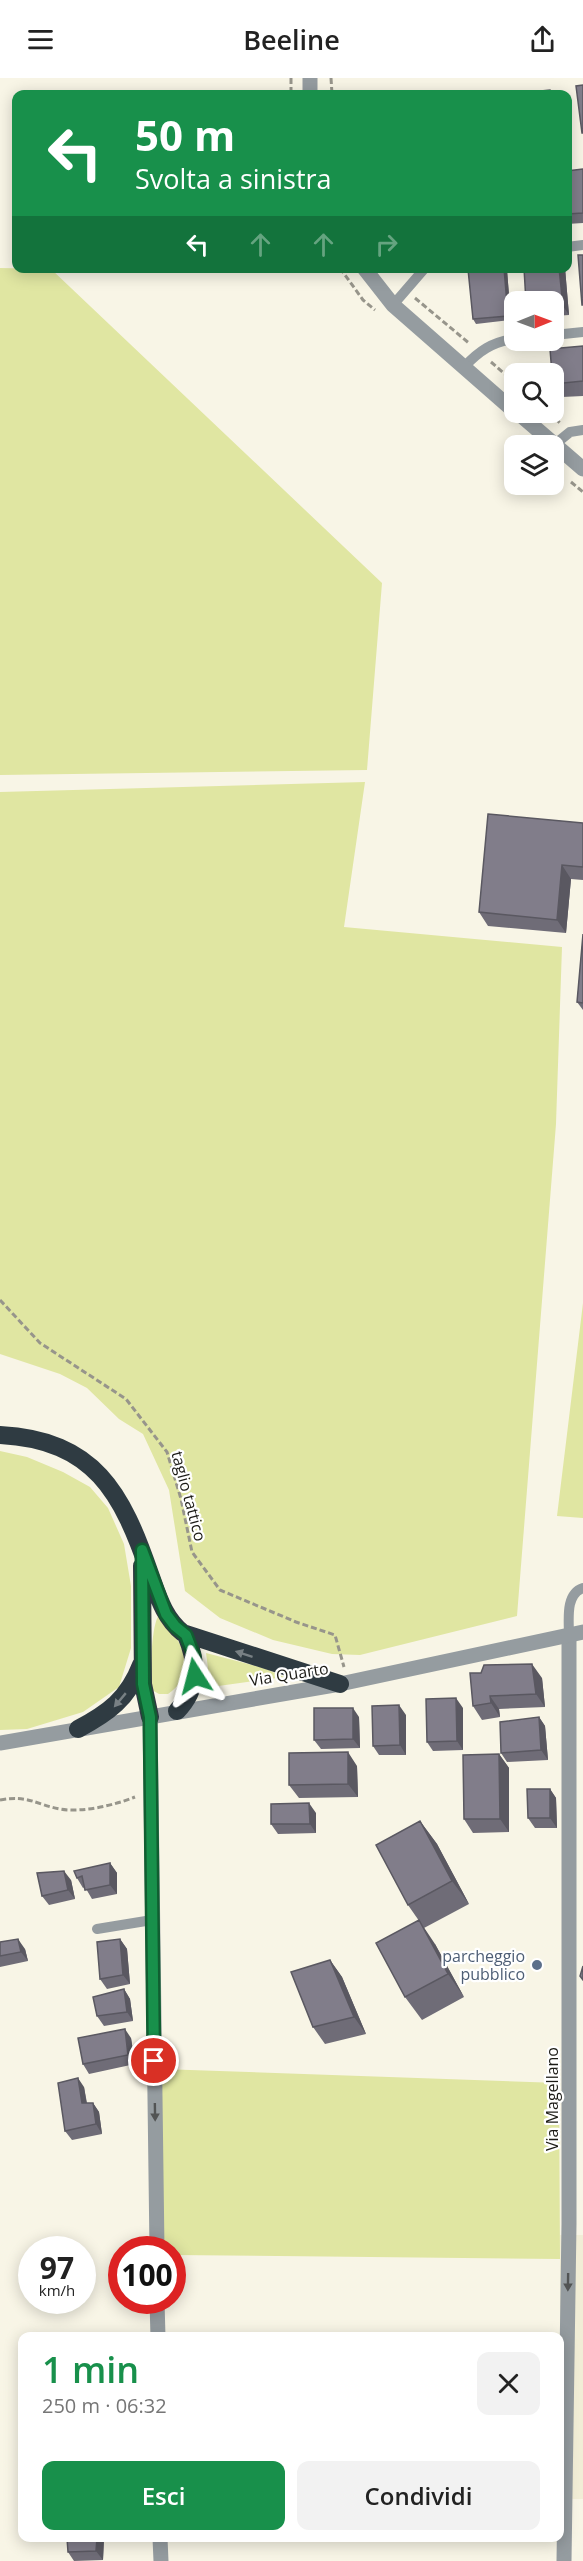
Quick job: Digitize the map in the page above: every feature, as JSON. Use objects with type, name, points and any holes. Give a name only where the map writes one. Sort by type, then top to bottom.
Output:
[{"type":"highway","points":[[5,1437],[34,1439],[56,1446],[93,1469],[108,1484],[122,1505],[166,1614],[186,1635],[346,1683]]},
{"type":"highway","points":[[142,1550],[143,1684],[150,1717]]},
{"type":"highway","points":[[177,1711],[188,1698],[195,1681],[195,1661],[186,1635]]},
{"type":"highway","points":[[78,1729],[115,1706],[135,1679],[144,1655]]},
{"type":"street","points":[[368,273],[393,305],[504,402]]},
{"type":"street","points":[[529,423],[542,435]]},
{"type":"street","points":[[564,453],[583,469]]},
{"type":"street","name":"Via Quarto","points":[[0,1743],[346,1683],[576,1634]]},
{"type":"street","name":"Via Magellano","points":[[564,2561],[576,2224],[576,1634]]},
{"type":"street","points":[[150,1717],[156,2236]]},
{"type":"street","points":[[157,2314],[158,2332]]},
{"type":"street","points":[[160,2542],[161,2561]]},
{"type":"lane","points":[[393,305],[420,273]]},
{"type":"lane","points":[[564,334],[583,332]]},
{"type":"lane","points":[[464,367],[479,351],[504,341]]},
{"type":"lane","points":[[564,437],[570,432],[583,430]]},
{"type":"lane","points":[[576,1634],[570,1601],[578,1590],[583,1588]]},
{"type":"lane","points":[[97,1929],[152,1920]]},
{"type":"path","points":[[405,290],[504,373]]},
{"type":"path","name":"taglio tattico","points":[[0,1300],[40,1343],[126,1399],[167,1452],[181,1499],[192,1552],[220,1590],[296,1622],[335,1635],[346,1683]]},
{"type":"path","points":[[0,1800],[20,1797],[61,1810],[78,1809],[114,1805],[150,1791]]},
{"type":"shaded area","points":[[560,2235],[583,2235],[583,2499],[564,2499],[564,2332],[560,2332]]},
{"type":"green space","points":[[0,268],[12,268],[12,273],[55,273],[382,583],[367,770],[0,775]]},
{"type":"green space","points":[[365,782],[344,927],[562,947],[556,1124],[517,1616],[360,1655],[332,1654],[273,1640],[220,1618],[185,1591],[169,1490],[143,1434],[119,1419],[87,1388],[60,1374],[0,1354],[0,792]]},
{"type":"green space","points":[[583,1303],[583,1518],[557,1516]]},
{"type":"green space","points":[[0,1451],[27,1457],[63,1472],[90,1487],[108,1508],[124,1544],[131,1586],[131,1648],[119,1687],[83,1712],[27,1729],[0,1730]]},
{"type":"green space","points":[[159,1615],[174,1634],[184,1654],[184,1675],[178,1685],[168,1694],[159,1694],[152,1690],[153,1639]]},
{"type":"green space","points":[[206,1653],[264,1668],[284,1677],[204,1688],[208,1668]]},
{"type":"green space","points":[[161,2069],[559,2083],[560,2259],[186,2255],[186,2236],[163,2236]]},
{"type":"building","points":[[583,85],[583,133],[582,133],[576,86]]},
{"type":"building","points":[[583,169],[583,213],[572,214],[572,170]]},
{"type":"building","points":[[578,255],[583,255],[583,305],[582,305]]},
{"type":"building","points":[[468,273],[504,273],[504,316],[473,319]]},
{"type":"building","points":[[524,273],[560,273],[561,291],[525,291]]},
{"type":"building","points":[[583,346],[583,381],[564,383],[564,363],[551,363],[550,351],[564,351],[564,348]]},
{"type":"building","points":[[488,814],[583,823],[583,867],[562,865],[557,920],[479,912]]},
{"type":"building","points":[[583,934],[583,1003],[577,1002]]},
{"type":"building","points":[[532,1664],[536,1694],[490,1696],[491,1703],[473,1706],[470,1673],[481,1673],[484,1665]]},
{"type":"building","points":[[456,1698],[457,1741],[427,1742],[426,1699]]},
{"type":"building","points":[[399,1705],[400,1745],[373,1746],[372,1706]]},
{"type":"building","points":[[314,1708],[353,1708],[353,1739],[314,1740]]},
{"type":"building","points":[[539,1717],[541,1750],[501,1753],[500,1722]]},
{"type":"building","points":[[348,1752],[348,1784],[289,1785],[289,1753]]},
{"type":"building","points":[[499,1754],[500,1819],[464,1819],[463,1755]]},
{"type":"building","points":[[527,1789],[550,1789],[550,1818],[528,1818]]},
{"type":"building","points":[[309,1803],[310,1824],[271,1824],[271,1804]]},
{"type":"building","points":[[420,1821],[452,1881],[408,1905],[376,1845]]},
{"type":"building","points":[[110,1863],[110,1885],[85,1890],[82,1876],[77,1878],[74,1871]]},
{"type":"building","points":[[64,1871],[68,1890],[42,1896],[37,1873]]},
{"type":"building","points":[[419,1920],[448,1974],[405,1997],[376,1943]]},
{"type":"building","points":[[18,1939],[21,1952],[0,1956],[0,1942]]},
{"type":"building","points":[[120,1939],[123,1975],[100,1979],[97,1942]]},
{"type":"building","points":[[330,1960],[354,2017],[313,2027],[291,1972]]},
{"type":"building","points":[[124,1989],[127,2012],[97,2016],[93,1997]]},
{"type":"building","points":[[125,2029],[128,2055],[83,2064],[78,2038]]},
{"type":"building","points":[[78,2078],[82,2103],[93,2103],[96,2124],[65,2131],[58,2083]]},
{"type":"building","points":[[67,2542],[97,2542],[96,2551],[68,2552]]},
{"type":"place","name":"parcheggio pubblico","points":[[537,1965]]},
{"type":"route","points":[[154,2061],[150,1717],[143,1684],[142,1550],[160,1603],[172,1623],[186,1635],[191,1646],[195,1676]]}]
